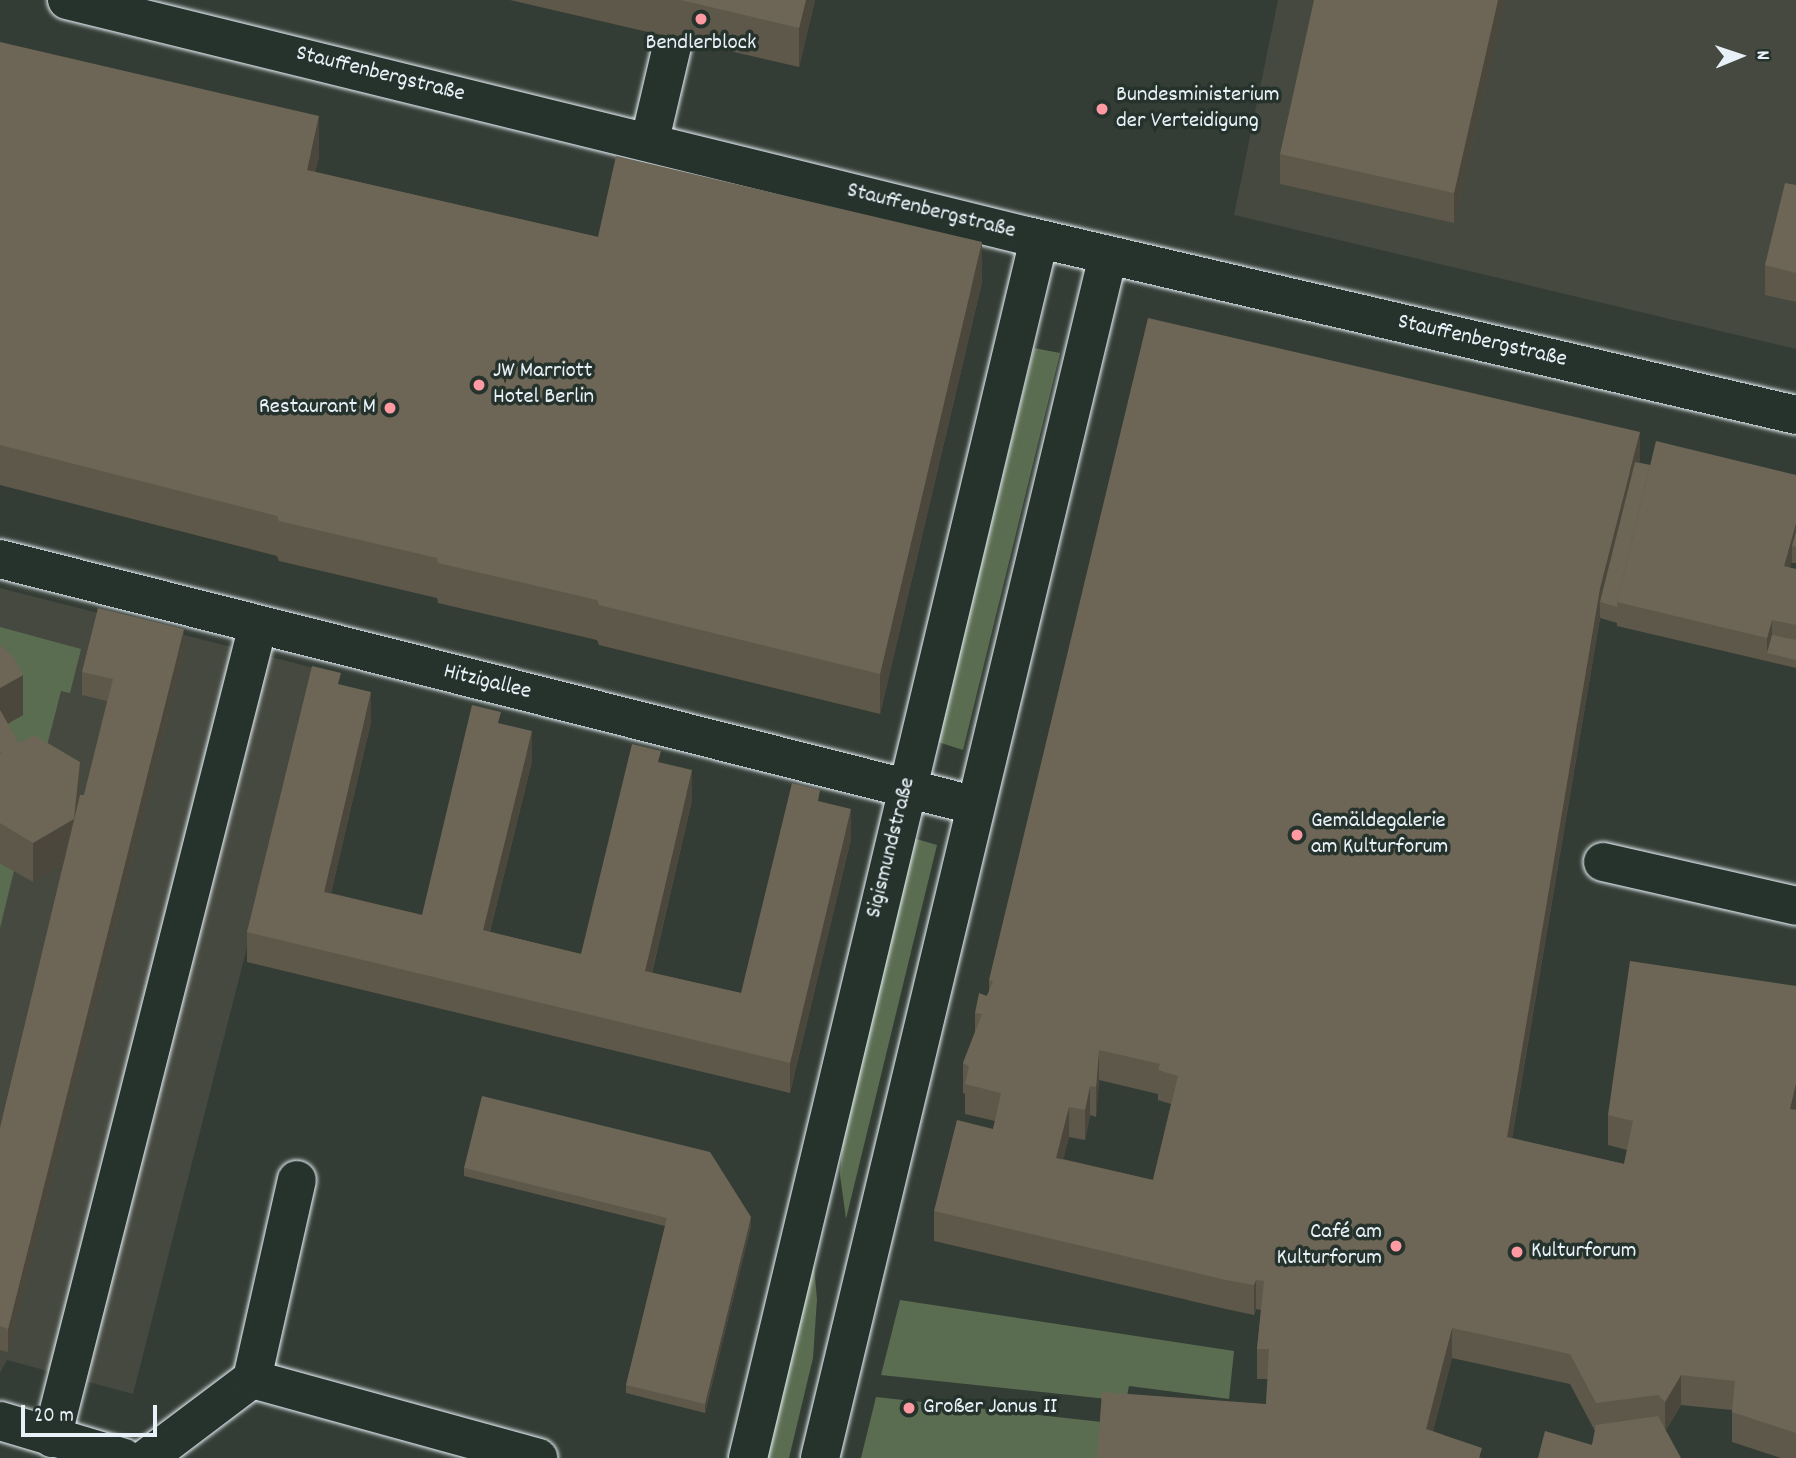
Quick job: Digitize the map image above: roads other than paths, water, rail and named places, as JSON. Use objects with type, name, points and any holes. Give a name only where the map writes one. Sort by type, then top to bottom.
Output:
[{"type":"street","name":"Stauffenbergstraße","points":[[67,0],[650,141],[1108,256],[1796,415]]},
{"type":"street","points":[[650,141],[674,38]]},
{"type":"street","name":"Sigismundstraße","points":[[748,1458],[1039,239]]},
{"type":"street","points":[[820,1458],[973,805],[1108,256]]},
{"type":"street","name":"Hitzigallee","points":[[0,559],[973,805]]},
{"type":"street","points":[[52,1438],[258,625]]},
{"type":"street","points":[[1603,862],[1796,906]]},
{"type":"street","points":[[147,1458],[252,1379],[298,1180]]},
{"type":"street","points":[[252,1379],[538,1458]]},
{"type":"street","points":[[0,1421],[124,1458]]},
{"type":"place","name":"Bendlerblock","points":[[701,19]]},
{"type":"place","name":"Bundesministerium der Verteidigung","points":[[1102,109]]},
{"type":"place","name":"JW Marriott Hotel Berlin","points":[[479,385]]},
{"type":"place","name":"Restaurant M","points":[[390,408]]},
{"type":"place","name":"Gemäldegalerie am Kulturforum","points":[[1297,835]]},
{"type":"place","name":"Café am Kulturforum","points":[[1396,1246]]},
{"type":"place","name":"Kulturforum","points":[[1517,1252]]},
{"type":"place","name":"Großer Janus II","points":[[909,1408]]}]
